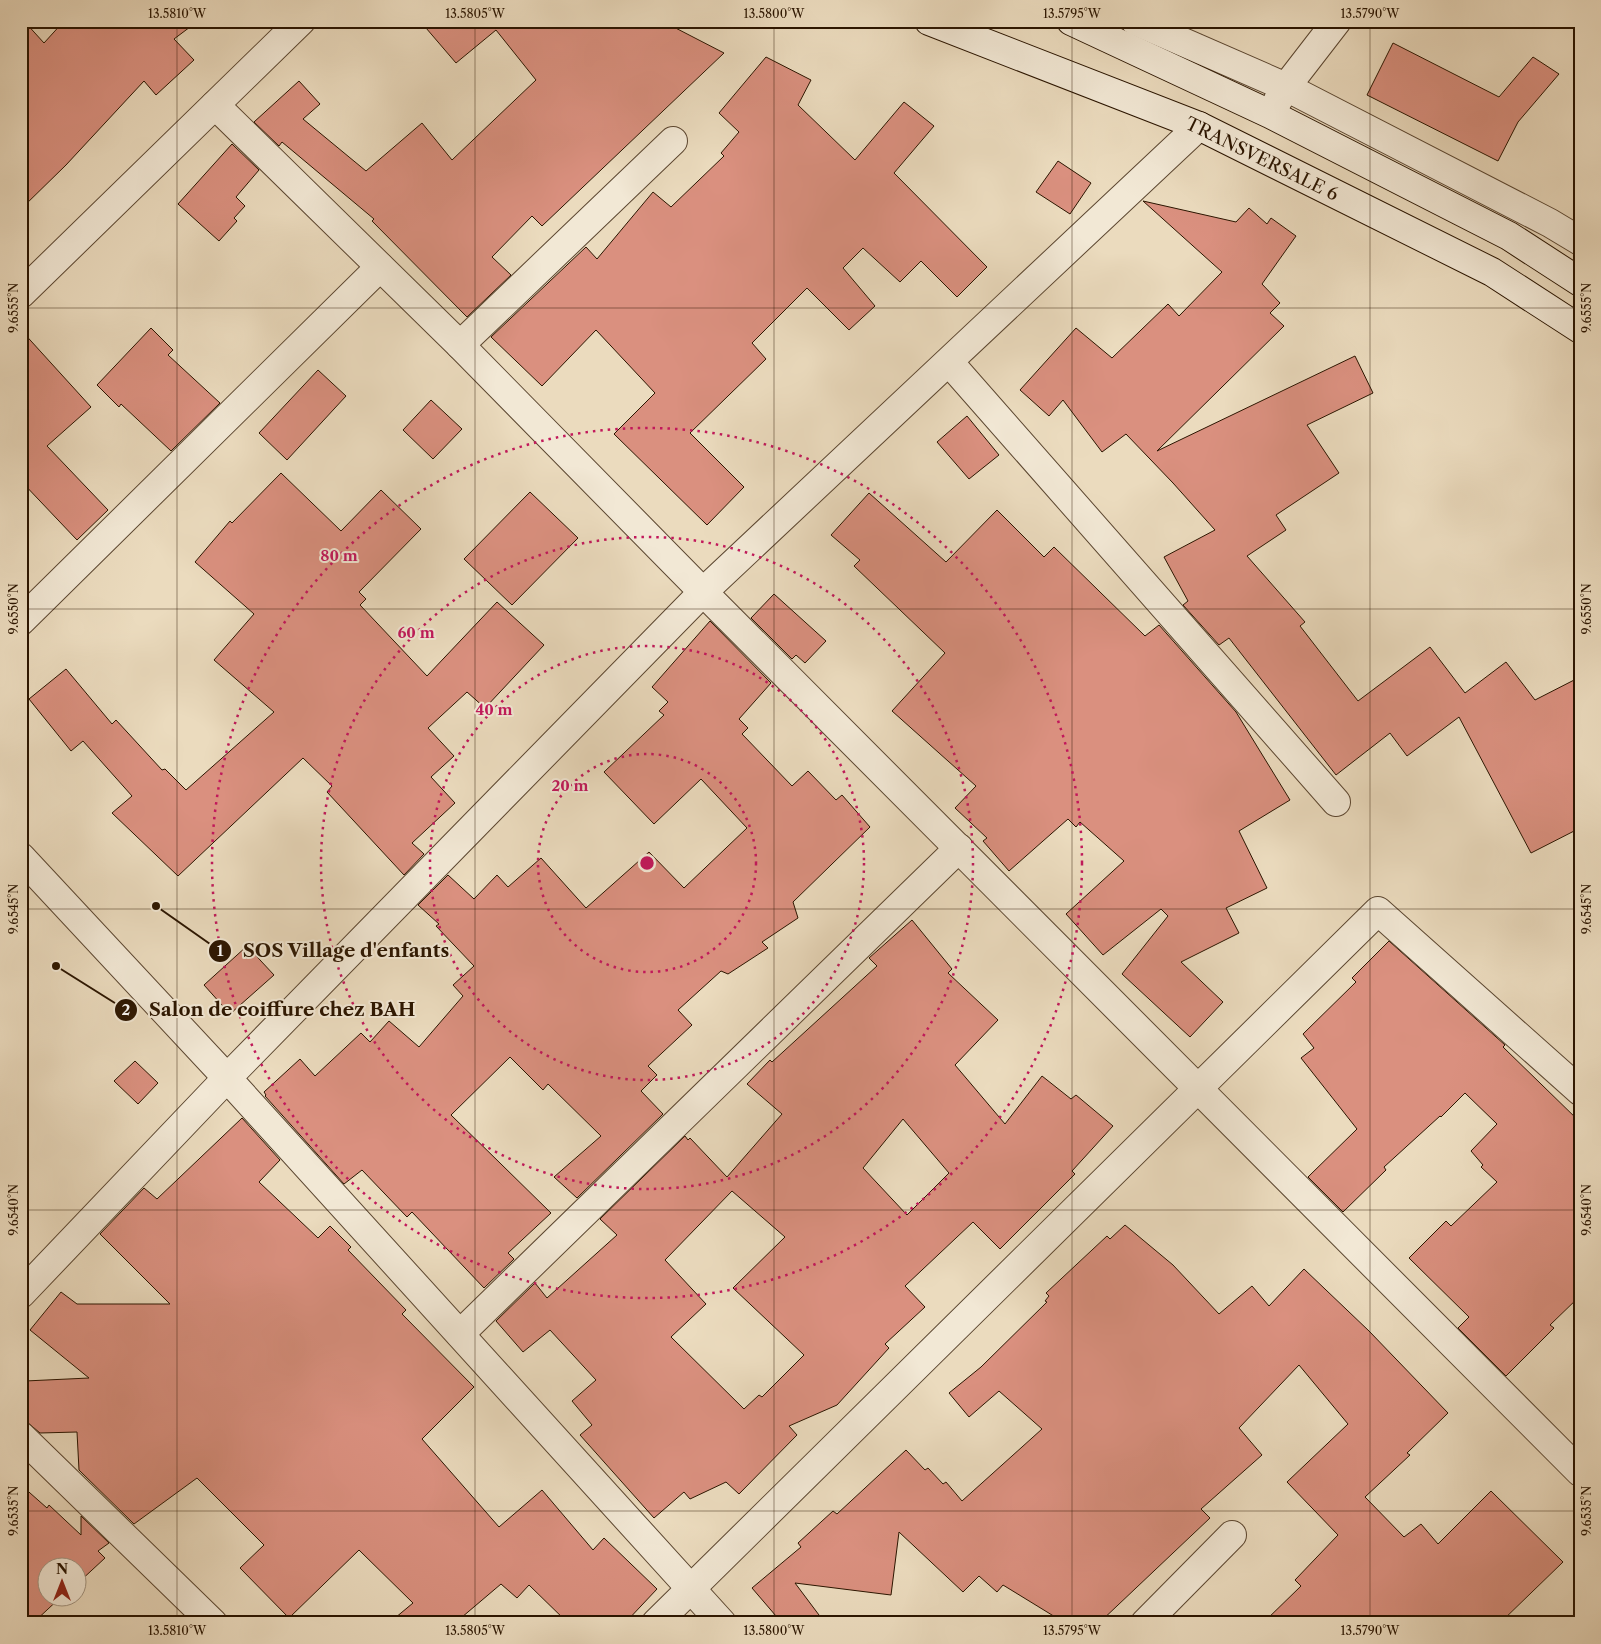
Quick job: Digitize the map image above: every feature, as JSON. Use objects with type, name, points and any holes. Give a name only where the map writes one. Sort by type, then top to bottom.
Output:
[{"type":"street","points":[[21,294],[301,21]]},
{"type":"street","name":"TRANSVERSALE 6","points":[[929,21],[1198,126],[1492,272],[1580,329]]},
{"type":"street","points":[[1071,21],[1270,114],[1509,236],[1580,282]]},
{"type":"street","points":[[1135,21],[1286,87],[1550,223],[1580,241]]},
{"type":"street","points":[[1270,114],[1286,87],[1337,21]]},
{"type":"street","points":[[215,105],[460,345],[703,592],[1580,1472]]},
{"type":"street","points":[[21,1294],[227,1078],[703,592],[1198,126]]},
{"type":"street","points":[[460,345],[673,141]]},
{"type":"street","points":[[21,621],[380,266]]},
{"type":"street","points":[[949,362],[1336,802]]},
{"type":"street","points":[[460,1334],[959,848]]},
{"type":"street","points":[[21,857],[227,1078],[722,1623]]},
{"type":"street","points":[[656,1623],[1378,911],[1580,1091]]},
{"type":"street","points":[[21,1436],[213,1623]]},
{"type":"street","points":[[1145,1623],[1232,1535]]},
{"type":"building","points":[[21,21],[24,21],[44,43],[64,21],[198,21],[174,39],[194,60],[156,95],[144,81],[66,165],[21,209]]},
{"type":"building","points":[[420,21],[662,21],[724,53],[542,226],[532,216],[492,257],[511,275],[467,317],[372,221],[374,219],[282,142],[279,146],[254,122],[299,81],[320,104],[303,119],[366,171],[422,123],[452,160],[536,80],[496,30],[456,63]]},
{"type":"building","points":[[1393,43],[1499,97],[1533,57],[1559,74],[1518,122],[1498,161],[1367,95]]},
{"type":"building","points":[[766,57],[811,80],[798,105],[855,160],[904,102],[934,126],[894,173],[987,267],[957,297],[921,261],[900,282],[863,248],[843,268],[875,306],[849,330],[807,288],[752,343],[766,359],[690,433],[744,487],[707,525],[614,434],[655,393],[596,330],[542,386],[491,337],[586,247],[597,259],[653,192],[671,207],[724,156],[721,153],[739,132],[719,113]]},
{"type":"building","points":[[232,144],[259,170],[236,197],[245,206],[234,218],[237,221],[219,241],[178,204]]},
{"type":"building","points":[[1058,161],[1091,183],[1070,214],[1036,192]]},
{"type":"building","points":[[1143,201],[1236,222],[1249,208],[1267,224],[1271,218],[1296,236],[1262,284],[1280,303],[1270,313],[1284,326],[1157,451],[1355,356],[1373,393],[1307,425],[1339,473],[1276,515],[1286,530],[1247,556],[1305,622],[1300,626],[1358,701],[1430,647],[1465,693],[1506,662],[1535,700],[1580,677],[1580,828],[1531,853],[1459,717],[1407,756],[1390,733],[1336,775],[1229,638],[1219,645],[1183,605],[1188,601],[1164,557],[1215,530],[1126,434],[1102,452],[1063,400],[1049,416],[1020,390],[1076,328],[1112,358],[1168,304],[1179,316],[1222,272]]},
{"type":"building","points":[[151,328],[173,350],[168,355],[220,403],[171,451],[121,404],[119,407],[97,385]]},
{"type":"building","points":[[21,330],[91,407],[47,446],[108,510],[77,540],[21,481]]},
{"type":"building","points":[[318,370],[346,396],[287,460],[259,433]]},
{"type":"building","points":[[431,400],[462,429],[433,459],[403,430]]},
{"type":"building","points":[[967,416],[999,455],[969,479],[937,442]]},
{"type":"building","points":[[281,473],[341,531],[381,490],[421,529],[359,592],[366,599],[360,605],[427,676],[497,602],[544,645],[485,708],[467,692],[428,728],[454,756],[431,777],[455,803],[412,843],[424,854],[404,875],[327,792],[332,786],[303,758],[178,876],[112,813],[132,796],[83,741],[71,751],[29,699],[66,669],[112,724],[116,720],[162,770],[165,769],[186,790],[274,712],[214,660],[254,614],[195,562],[230,521],[232,523]]},
{"type":"building","points":[[530,492],[578,538],[512,605],[464,559]]},
{"type":"building","points":[[869,493],[946,562],[997,510],[1044,557],[1054,547],[1145,636],[1159,625],[1236,712],[1290,800],[1239,831],[1267,888],[1226,908],[1239,933],[1181,962],[1223,1002],[1190,1037],[1122,974],[1168,916],[1161,909],[1103,955],[1066,914],[1124,861],[1080,822],[1076,827],[1068,819],[1009,871],[983,841],[987,838],[955,808],[976,786],[892,711],[945,653],[854,566],[860,560],[831,535]]},
{"type":"building","points":[[774,594],[826,641],[805,663],[796,655],[792,659],[751,618]]},
{"type":"building","points":[[710,621],[771,683],[739,719],[748,728],[742,734],[792,786],[808,771],[836,800],[842,795],[870,827],[793,902],[798,918],[762,942],[768,948],[728,974],[721,971],[678,1010],[692,1025],[648,1066],[657,1075],[641,1091],[663,1114],[577,1198],[554,1177],[601,1136],[548,1084],[543,1090],[510,1057],[451,1115],[551,1213],[508,1253],[514,1259],[484,1288],[412,1212],[407,1217],[362,1170],[344,1184],[265,1096],[264,1092],[300,1059],[315,1076],[361,1033],[370,1042],[389,1021],[419,1047],[463,996],[453,985],[474,966],[436,926],[439,924],[418,905],[448,875],[474,899],[497,875],[508,887],[541,858],[586,908],[649,852],[684,888],[747,828],[701,779],[654,824],[604,772],[664,715],[659,711],[668,702],[652,687]]},
{"type":"building","points":[[912,920],[952,969],[948,973],[998,1020],[955,1065],[1005,1124],[1042,1076],[1071,1099],[1076,1095],[1113,1126],[1072,1171],[1075,1174],[1000,1249],[973,1222],[905,1286],[925,1307],[885,1344],[889,1348],[837,1405],[789,1426],[797,1435],[739,1494],[726,1482],[690,1499],[684,1492],[654,1518],[580,1435],[592,1425],[572,1401],[596,1380],[550,1330],[523,1352],[496,1321],[535,1283],[547,1298],[617,1235],[600,1219],[685,1136],[688,1140],[690,1138],[727,1177],[782,1114],[747,1084],[770,1060],[772,1062],[877,966],[869,958]],"holes":[[[903,1119],[949,1173],[907,1215],[863,1168]],[[732,1191],[785,1237],[733,1288],[804,1355],[762,1397],[759,1395],[744,1409],[671,1337],[706,1304],[665,1260]]]},
{"type":"building","points":[[1389,941],[1505,1045],[1503,1047],[1580,1122],[1580,1296],[1550,1325],[1554,1328],[1506,1376],[1458,1328],[1469,1317],[1409,1258],[1446,1221],[1451,1226],[1497,1182],[1481,1167],[1483,1165],[1471,1151],[1497,1124],[1465,1093],[1441,1117],[1384,1167],[1386,1170],[1343,1212],[1308,1177],[1357,1129],[1301,1058],[1314,1048],[1303,1034],[1356,982],[1352,978]]},
{"type":"building","points":[[247,946],[274,975],[230,1014],[204,985]]},
{"type":"building","points":[[135,1061],[158,1083],[138,1104],[114,1081]]},
{"type":"building","points":[[242,1118],[280,1160],[259,1182],[318,1238],[330,1226],[351,1247],[348,1250],[406,1310],[402,1314],[474,1387],[422,1439],[499,1527],[542,1490],[593,1550],[604,1538],[657,1589],[625,1623],[568,1623],[529,1585],[517,1598],[501,1584],[455,1623],[389,1623],[413,1603],[359,1550],[289,1618],[240,1568],[264,1545],[197,1478],[134,1524],[79,1470],[77,1432],[40,1433],[27,1422],[25,1381],[89,1378],[30,1330],[61,1292],[77,1304],[170,1304],[100,1234],[144,1188],[157,1199]]},
{"type":"building","points":[[1125,1225],[1173,1265],[1219,1314],[1252,1286],[1269,1306],[1304,1269],[1369,1331],[1448,1413],[1407,1453],[1410,1455],[1365,1497],[1404,1537],[1421,1524],[1438,1544],[1491,1491],[1563,1562],[1500,1623],[1263,1623],[1301,1586],[1295,1580],[1338,1535],[1287,1482],[1348,1424],[1299,1365],[1239,1428],[1262,1455],[1201,1509],[1210,1518],[1099,1623],[1065,1623],[1003,1585],[997,1592],[979,1576],[963,1592],[899,1532],[891,1595],[795,1583],[825,1623],[782,1623],[752,1588],[801,1547],[798,1543],[833,1511],[837,1514],[906,1450],[925,1470],[928,1468],[943,1484],[946,1482],[962,1501],[1042,1429],[999,1391],[969,1417],[949,1393],[981,1367],[1047,1302],[1045,1301],[1049,1296],[1046,1293],[1107,1236],[1110,1239]]},
{"type":"building","points":[[21,1485],[47,1508],[49,1505],[81,1535],[81,1516],[109,1543],[98,1551],[105,1558],[88,1574],[88,1556],[38,1556],[38,1606],[51,1606],[33,1623],[21,1623]]},
{"type":"place","name":"SOS Village d'enfants","points":[[156,906]]},
{"type":"place","name":"Salon de coiffure chez BAH","points":[[56,966]]}]
